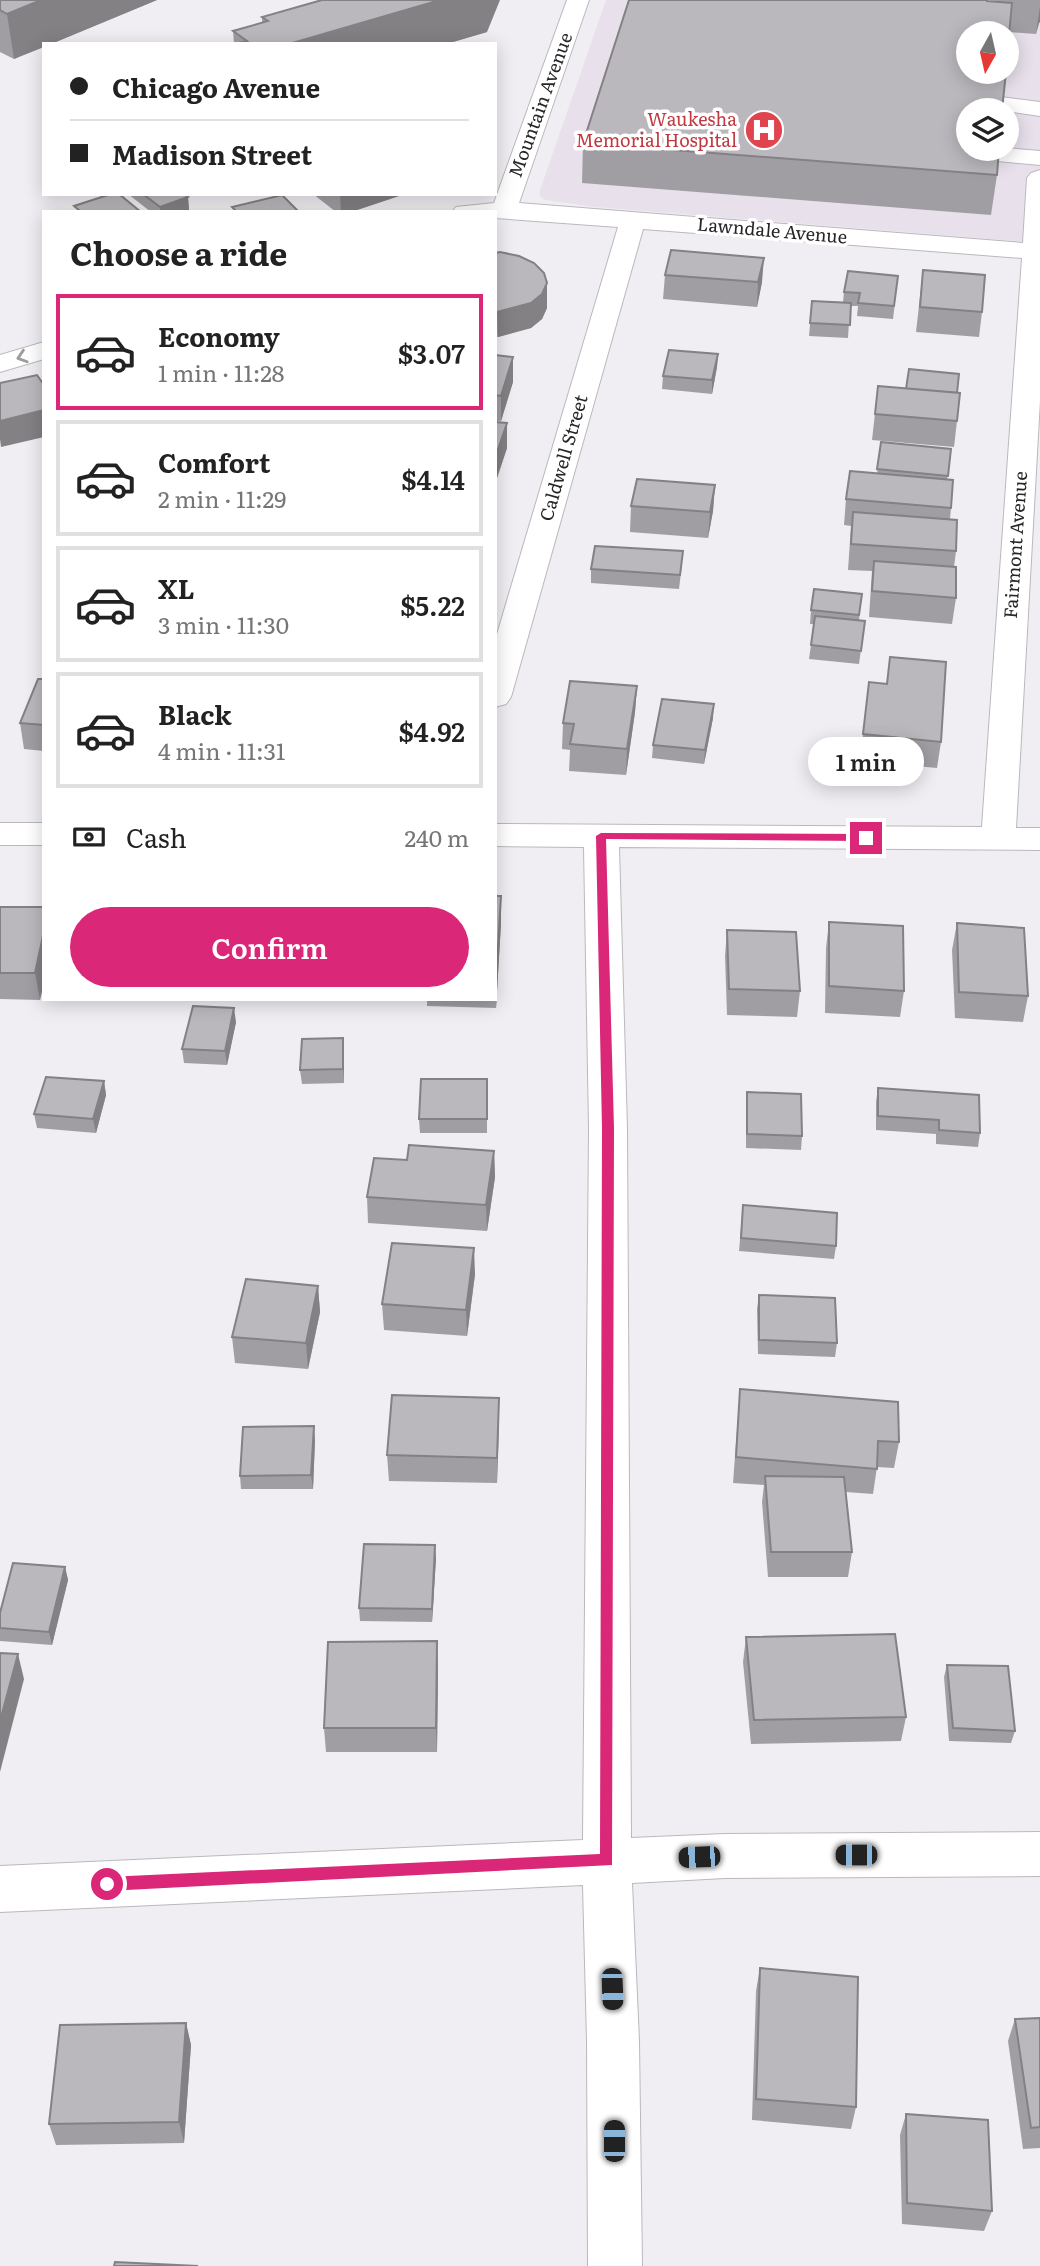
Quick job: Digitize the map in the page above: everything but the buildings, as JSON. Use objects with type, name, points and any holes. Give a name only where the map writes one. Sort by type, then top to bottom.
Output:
[{"type":"street","name":"Mountain Avenue","points":[[503,209],[578,0]]},
{"type":"street","points":[[1019,106],[1040,108]]},
{"type":"street","points":[[1019,157],[1040,159]]},
{"type":"street","name":"Fairmont Avenue","points":[[999,838],[1038,252],[1040,178]]},
{"type":"street","name":"Lawndale Avenue","points":[[490,210],[1038,252]]},
{"type":"street","name":"Caldwell Street","points":[[497,690],[634,220]]},
{"type":"street","points":[[0,364],[42,351]]},
{"type":"street","points":[[0,834],[42,834]]},
{"type":"street","points":[[497,835],[1040,839]]},
{"type":"street","points":[[601,836],[608,1128],[607,1860],[613,2041],[615,2266]]},
{"type":"street","points":[[0,1889],[725,1856],[1040,1854]]},
{"type":"shaded area","name":"Waukesha Memorial Hospital","points":[[606,0],[1040,0],[1040,243],[594,207],[545,200],[540,196]]},
{"type":"place","name":"Waukesha Memorial Hospital","points":[[764,130]]},
{"type":"route","points":[[107,1884],[607,1860],[608,1128],[601,836],[866,838]]}]
